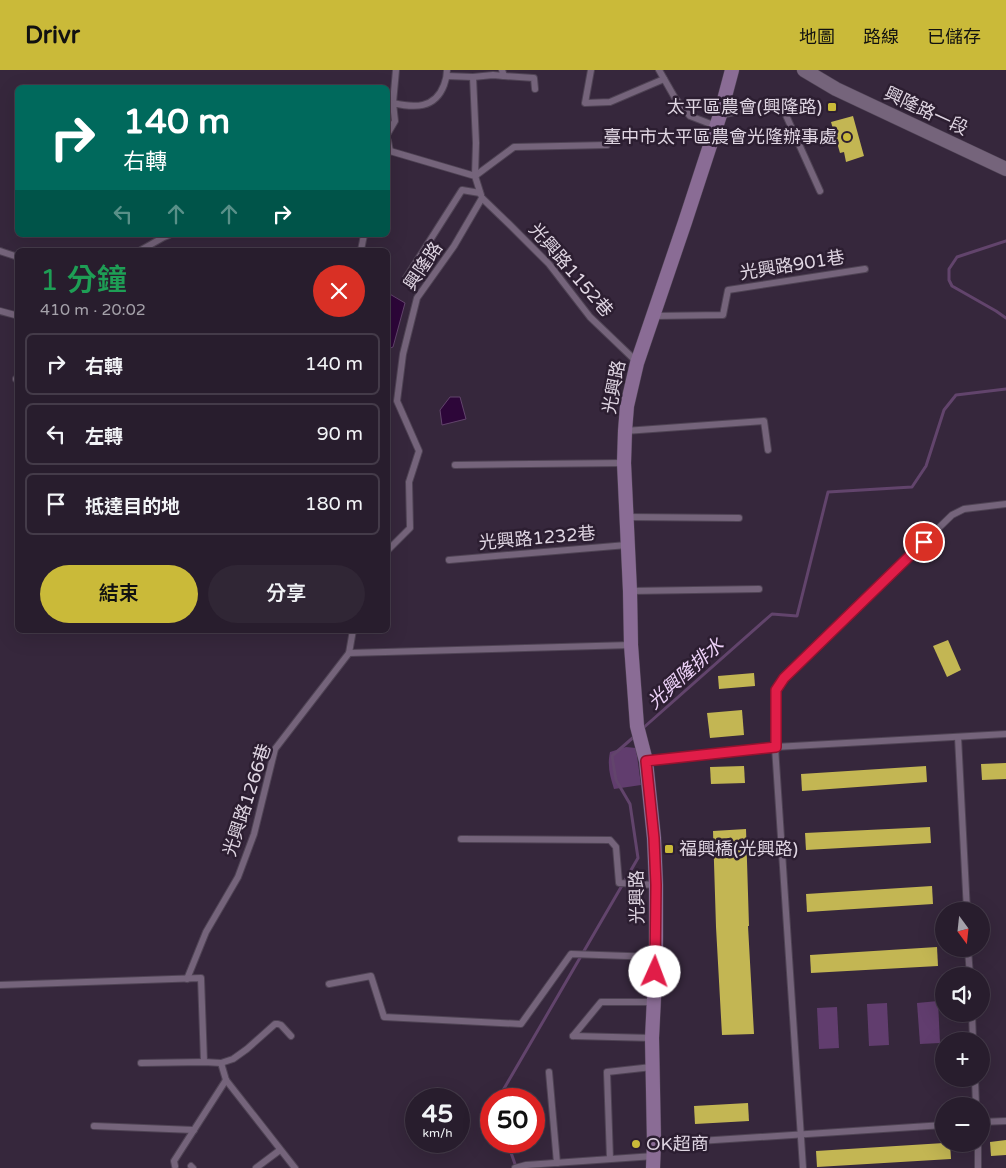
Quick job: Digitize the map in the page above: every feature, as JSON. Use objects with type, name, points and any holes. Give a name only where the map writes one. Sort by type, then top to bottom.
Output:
[{"type":"main road","name":"光興路","points":[[653,1155],[652,1038],[656,958],[656,885],[654,838],[646,761],[637,726],[631,645],[624,463],[625,432],[627,406],[637,363],[718,121],[732,70]]},
{"type":"street","name":"興隆路一段","points":[[804,70],[836,89],[1006,169]]},
{"type":"lane","points":[[390,130],[395,121],[396,70]]},
{"type":"lane","points":[[590,70],[585,103],[610,102],[664,79]]},
{"type":"lane","points":[[660,70],[675,98],[690,116],[718,121],[780,102],[820,191]]},
{"type":"lane","points":[[394,103],[404,106],[430,103],[442,92],[447,73],[473,77],[503,73],[534,78],[535,89]]},
{"type":"lane","points":[[473,77],[476,143],[475,176],[481,196]]},
{"type":"lane","points":[[475,176],[514,148],[607,145]]},
{"type":"lane","points":[[390,152],[475,176]]},
{"type":"lane","points":[[406,278],[462,190],[481,196]]},
{"type":"lane","name":"光興路1152巷","points":[[481,196],[549,264],[590,318],[637,363]]},
{"type":"lane","name":"興隆路","points":[[390,548],[410,528],[409,482],[419,451],[397,401],[403,354],[417,298],[454,246],[481,196]]},
{"type":"lane","points":[[145,248],[164,237]]},
{"type":"lane","points":[[0,251],[15,256]]},
{"type":"lane","name":"光興路901巷","points":[[654,316],[723,315],[728,290],[865,269]]},
{"type":"lane","points":[[0,311],[15,315]]},
{"type":"lane","points":[[625,432],[764,422],[768,450]]},
{"type":"lane","points":[[456,465],[624,463]]},
{"type":"lane","points":[[803,1168],[776,747],[776,690],[784,678],[952,515],[964,509],[1006,504]]},
{"type":"lane","points":[[626,517],[739,518]]},
{"type":"lane","name":"光興路1232巷","points":[[449,560],[627,545]]},
{"type":"lane","points":[[630,591],[759,589]]},
{"type":"lane","points":[[352,633],[348,653],[631,645]]},
{"type":"lane","name":"光興路1266巷","points":[[187,979],[206,932],[238,877],[254,834],[275,750],[348,653]]},
{"type":"lane","points":[[646,761],[776,747],[1006,734]]},
{"type":"lane","points":[[958,738],[967,902]]},
{"type":"lane","points":[[461,839],[610,840],[616,847],[619,883],[656,885]]},
{"type":"lane","points":[[329,984],[371,976],[384,1017],[521,1024],[571,954],[656,958]]},
{"type":"lane","points":[[0,985],[202,978],[204,1062]]},
{"type":"lane","points":[[652,1038],[573,1036],[601,1002],[654,1002]]},
{"type":"lane","points":[[141,1062],[221,1063],[247,1049],[275,1024],[281,1025],[291,1036]]},
{"type":"lane","points":[[221,1063],[226,1080],[295,1168]]},
{"type":"lane","points":[[610,1159],[607,1072],[652,1067]]},
{"type":"lane","points":[[549,1072],[557,1163]]},
{"type":"lane","points":[[175,1166],[174,1162],[226,1080]]},
{"type":"lane","points":[[990,1122],[1006,1121]]},
{"type":"lane","points":[[94,1126],[194,1130]]},
{"type":"lane","points":[[515,1168],[526,1164],[585,1164],[610,1159],[653,1155],[684,1142],[935,1126]]},
{"type":"lane","points":[[256,1168],[280,1150]]},
{"type":"lane","points":[[978,1152],[978,1168]]},
{"type":"shaded area","points":[[390,294],[405,303],[393,347],[390,348]]},
{"type":"shaded area","points":[[450,397],[460,397],[466,419],[442,425],[440,410]]},
{"type":"shaded area","points":[[626,747],[636,748],[641,785],[614,789],[609,766],[610,752]]},
{"type":"shaded area","points":[[935,1001],[935,1022],[939,1022],[939,1032],[935,1032],[935,1043],[920,1044],[917,1003]]},
{"type":"shaded area","points":[[887,1003],[889,1045],[869,1046],[867,1004]]},
{"type":"shaded area","points":[[837,1007],[839,1048],[819,1049],[817,1008]]},
{"type":"building","name":"臺中市太平區農會光隆辦事處","points":[[853,116],[864,156],[846,162],[844,152],[840,153],[831,122]]},
{"type":"building","points":[[948,640],[961,670],[947,677],[933,646]]},
{"type":"building","points":[[754,673],[755,686],[719,689],[718,676]]},
{"type":"building","points":[[742,710],[744,735],[710,738],[707,713]]},
{"type":"building","points":[[1006,763],[1006,779],[982,780],[981,764]]},
{"type":"building","points":[[744,766],[745,783],[711,784],[710,767]]},
{"type":"building","points":[[926,766],[927,782],[802,791],[801,774]]},
{"type":"building","points":[[930,827],[931,843],[806,850],[805,833]]},
{"type":"building","points":[[746,829],[748,926],[754,1034],[722,1035],[713,831]]},
{"type":"building","points":[[932,886],[933,904],[807,912],[806,894]]},
{"type":"building","points":[[935,947],[935,958],[938,958],[938,966],[811,973],[810,955]]},
{"type":"building","points":[[748,1103],[749,1121],[695,1124],[694,1106]]},
{"type":"building","points":[[1006,1140],[1006,1155],[991,1156],[990,1142]]},
{"type":"building","points":[[935,1144],[935,1152],[951,1152],[951,1159],[817,1167],[816,1151]]},
{"type":"waterway","name":"光興隆排水","points":[[1006,241],[957,257],[949,269],[949,280],[952,286],[1006,318]]},
{"type":"waterway","name":"光興隆排水","points":[[642,729],[772,614],[797,616],[828,492],[912,487],[926,466],[944,410],[956,395],[1006,389]]},
{"type":"waterway","name":"光興隆排水","points":[[504,1088],[638,858],[630,804],[616,780],[612,756],[636,735]]},
{"type":"waterway","name":"光興隆排水","points":[[511,1153],[516,1167]]},
{"type":"place","name":"太平區農會(興隆路)","points":[[832,107]]},
{"type":"place","name":"臺中市太平區農會光隆辦事處","points":[[847,137]]},
{"type":"place","name":"福興橋(光興路)","points":[[669,849]]},
{"type":"place","name":"OK超商","points":[[636,1144]]},
{"type":"route","points":[[655,972],[656,885],[654,838],[646,761],[776,747],[776,690],[784,678],[924,542]]}]
